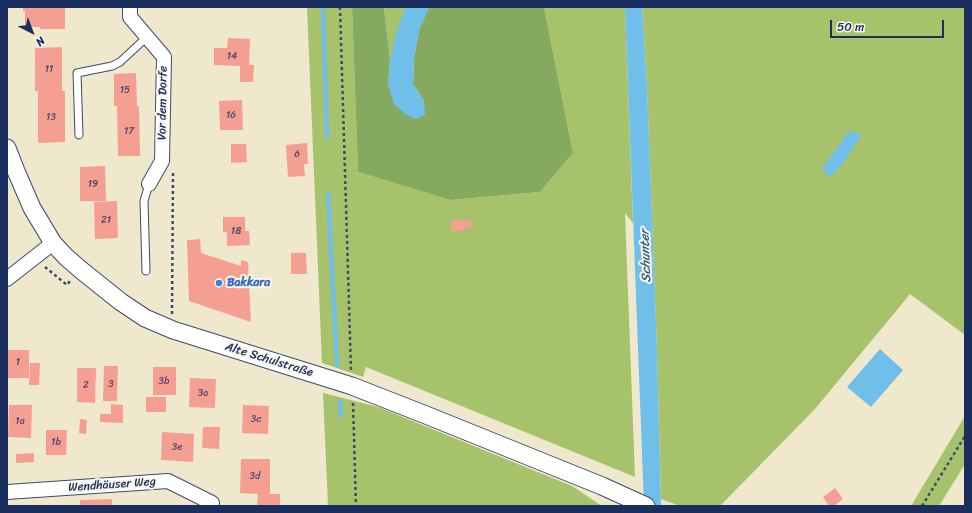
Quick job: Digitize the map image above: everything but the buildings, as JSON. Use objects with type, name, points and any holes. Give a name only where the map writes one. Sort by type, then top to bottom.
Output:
[{"type":"street","name":"Vor dem Dorfe","points":[[130,7],[130,17],[164,57],[162,161],[149,184]]},
{"type":"street","name":"Alte Schulstraße","points":[[7,148],[32,208],[53,243],[66,257],[121,302],[145,318],[173,330],[352,386],[602,486],[646,506]]},
{"type":"street","points":[[7,279],[53,243]]},
{"type":"street","name":"Wendhäuser Weg","points":[[7,492],[168,481],[212,503]]},
{"type":"lane","points":[[78,135],[77,73],[112,66],[120,62],[147,37]]},
{"type":"lane","points":[[146,271],[144,201],[149,184]]},
{"type":"path","points":[[340,7],[356,506]]},
{"type":"path","points":[[162,161],[173,171],[173,330]]},
{"type":"path","points":[[36,256],[46,268],[67,285],[73,278]]},
{"type":"path","points":[[922,506],[965,436]]},
{"type":"green space","points":[[307,7],[352,7],[358,172],[452,200],[540,192],[573,153],[544,7],[625,7],[633,223],[625,213],[635,477],[366,367],[363,377],[322,363]]},
{"type":"green space","points":[[352,7],[384,7],[390,61],[388,85],[424,101],[413,84],[414,58],[419,30],[429,7],[544,7],[573,153],[540,192],[451,200],[358,172]]},
{"type":"green space","points":[[384,7],[429,7],[388,85],[390,61]]},
{"type":"green space","points":[[642,7],[965,7],[965,335],[910,294],[815,409],[720,506],[680,506],[661,499],[647,87]]},
{"type":"green space","points":[[323,393],[378,407],[572,486],[604,506],[328,506]]},
{"type":"green space","points":[[965,416],[965,464],[939,506],[911,506]]},
{"type":"water","points":[[406,7],[429,7],[419,31],[414,58],[413,84],[424,101],[425,115],[416,119],[406,115],[394,104],[388,85],[390,61],[397,29]]},
{"type":"water","name":"Schunter","points":[[625,7],[642,7],[647,87],[657,350],[661,506],[644,506]]},
{"type":"water","points":[[849,131],[862,134],[844,162],[830,177],[822,169]]},
{"type":"water","points":[[880,349],[903,370],[871,407],[847,387]]},
{"type":"waterway","points":[[323,7],[327,137]]},
{"type":"waterway","points":[[328,193],[337,365]]},
{"type":"waterway","points":[[340,402],[341,416]]},
{"type":"place","name":"Bakkara","points":[[219,283]]}]
